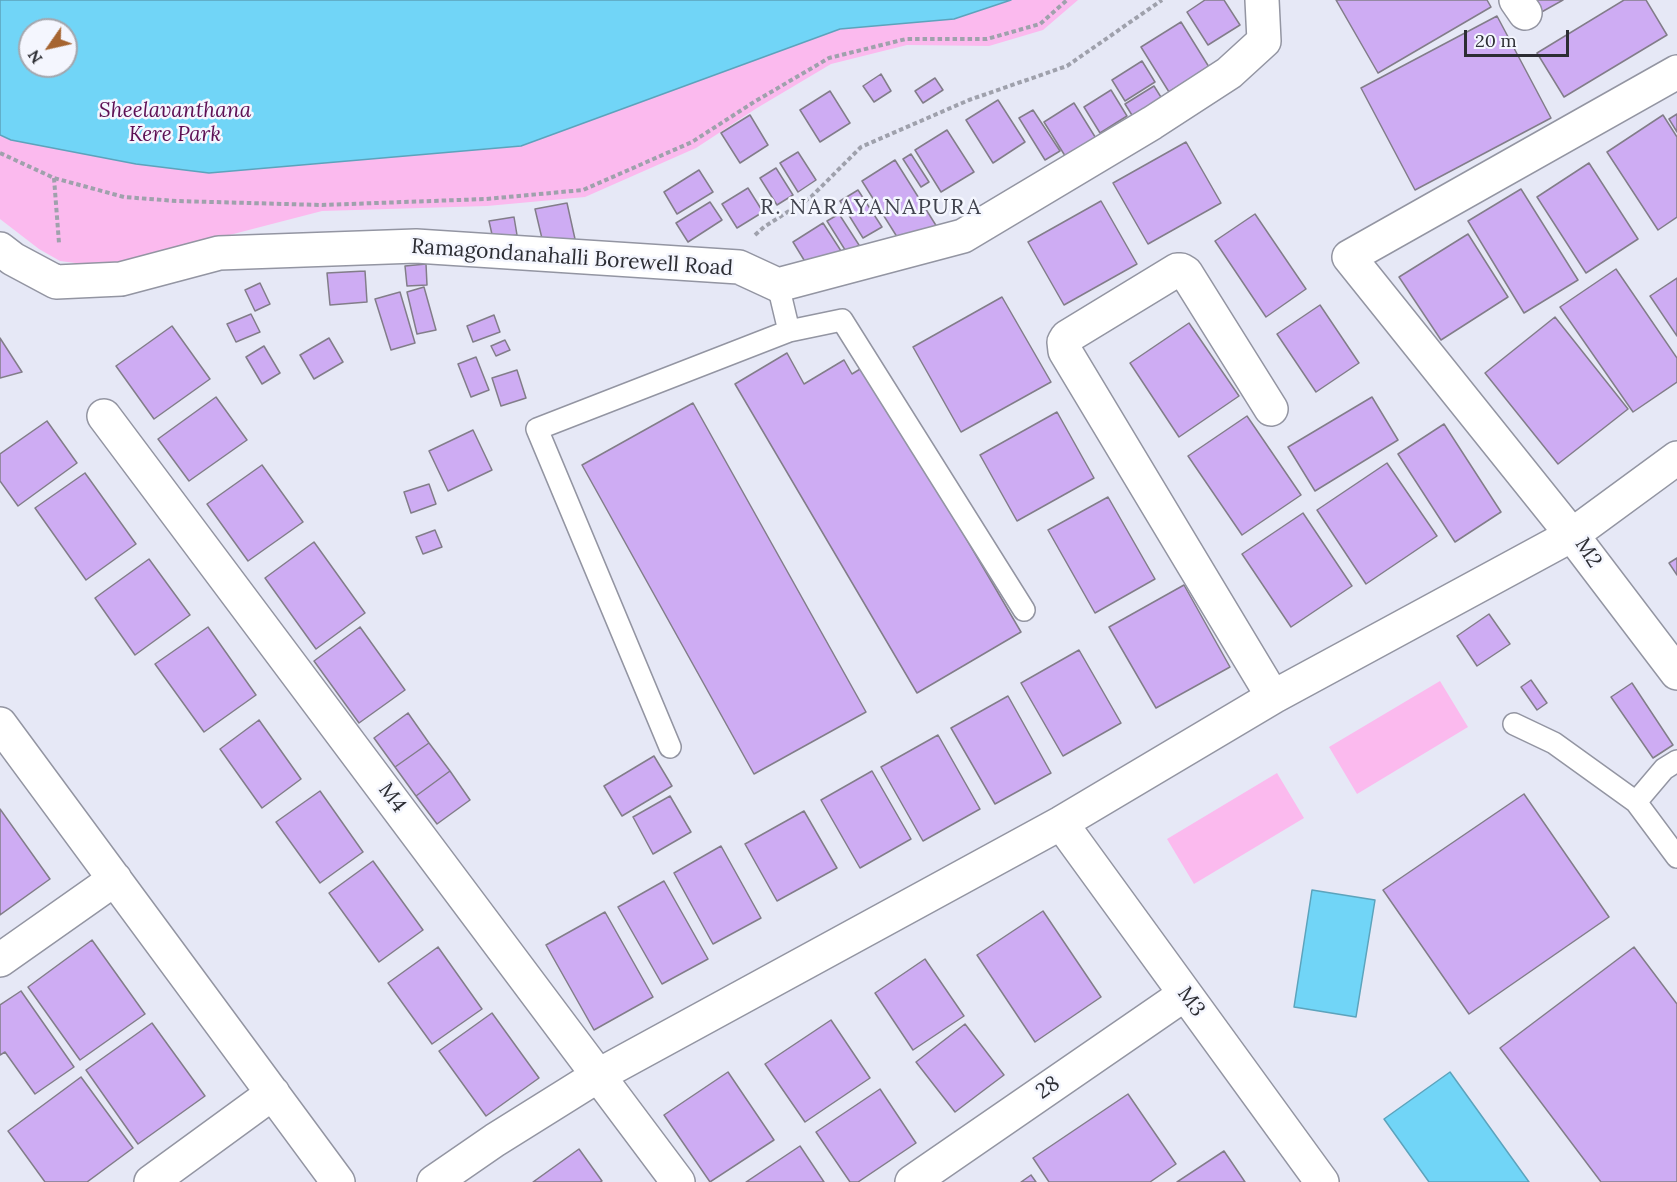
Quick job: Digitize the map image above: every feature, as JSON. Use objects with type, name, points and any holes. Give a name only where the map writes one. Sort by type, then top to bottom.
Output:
[{"type":"street","points":[[778,285],[963,236],[1152,123],[1229,73],[1264,41],[1262,0]]},
{"type":"street","points":[[434,1182],[495,1140],[599,1075],[1061,823],[1273,697],[1572,535],[1348,257],[1677,72]]},
{"type":"street","name":"Ramagondanahalli Borewell Road","points":[[56,282],[121,279],[219,252],[416,246],[739,267],[778,285]]},
{"type":"street","points":[[0,249],[56,282]]},
{"type":"street","points":[[1271,409],[1186,273],[1181,270],[1177,270],[1068,337],[1064,342],[1065,351],[1273,697]]},
{"type":"street","name":"M4","points":[[104,416],[678,1182]]},
{"type":"street","name":"M2","points":[[1677,458],[1572,535],[1677,674]]},
{"type":"street","points":[[0,724],[338,1182]]},
{"type":"street","name":"M3","points":[[1061,823],[1322,1182]]},
{"type":"street","points":[[0,960],[114,879]]},
{"type":"street","name":"28","points":[[912,1182],[1185,994]]},
{"type":"street","points":[[151,1182],[273,1093]]},
{"type":"lane","points":[[778,285],[789,331]]},
{"type":"lane","points":[[670,747],[537,429],[789,331],[842,320],[1024,610]]},
{"type":"lane","points":[[1514,723],[1554,743],[1636,802],[1677,857]]},
{"type":"lane","points":[[1636,802],[1664,770],[1677,761]]},
{"type":"path","points":[[0,153],[54,178],[124,197],[176,201],[322,205],[486,200],[583,190],[692,142],[829,58],[906,39],[987,39],[1040,24],[1067,0]]},
{"type":"path","points":[[739,267],[750,240],[764,227],[811,197],[861,147],[969,100],[1067,66],[1162,0]]},
{"type":"path","points":[[54,178],[60,261],[56,282]]},
{"type":"green space","name":"Sheelavanthana Kere Park","points":[[0,0],[1078,0],[1043,30],[989,46],[907,45],[831,64],[696,148],[585,197],[487,206],[322,211],[106,267],[60,261],[39,249],[0,219]]},
{"type":"green space","points":[[1440,681],[1468,727],[1357,794],[1329,747]]},
{"type":"green space","points":[[1277,773],[1304,818],[1194,884],[1167,839]]},
{"type":"water","name":"Sheelavanthana Kere Park","points":[[0,0],[1011,0],[954,19],[840,29],[521,146],[209,173],[136,164],[11,140],[0,135]]},
{"type":"water","points":[[1312,890],[1375,900],[1356,1017],[1294,1007]]},
{"type":"water","points":[[1450,1072],[1529,1182],[1429,1182],[1384,1119]]},
{"type":"building","points":[[1205,0],[1224,0],[1240,25],[1208,45],[1187,12]]},
{"type":"building","points":[[1336,0],[1487,0],[1491,7],[1378,73]]},
{"type":"building","points":[[1529,0],[1563,0],[1538,14]]},
{"type":"building","points":[[1624,0],[1646,0],[1667,35],[1564,97],[1537,53]]},
{"type":"building","points":[[1497,16],[1551,118],[1415,190],[1361,88]]},
{"type":"building","points":[[1181,22],[1209,67],[1169,92],[1141,47]]},
{"type":"building","points":[[1142,61],[1155,82],[1125,101],[1112,80]]},
{"type":"building","points":[[881,74],[891,91],[874,102],[863,86]]},
{"type":"building","points":[[935,78],[943,90],[923,103],[915,91]]},
{"type":"building","points":[[1154,86],[1164,102],[1135,120],[1125,104]]},
{"type":"building","points":[[1111,90],[1127,116],[1100,133],[1084,107]]},
{"type":"building","points":[[830,91],[850,123],[820,142],[800,110]]},
{"type":"building","points":[[998,100],[1025,142],[993,163],[966,120]]},
{"type":"building","points":[[1074,103],[1097,140],[1067,159],[1044,122]]},
{"type":"building","points":[[1033,110],[1060,151],[1045,160],[1019,118]]},
{"type":"building","points":[[1677,114],[1677,132],[1669,119]]},
{"type":"building","points":[[750,115],[768,145],[740,163],[721,133]]},
{"type":"building","points":[[1663,115],[1677,137],[1677,217],[1658,230],[1607,152]]},
{"type":"building","points":[[947,130],[974,172],[941,192],[915,150]]},
{"type":"building","points":[[1186,142],[1221,203],[1148,244],[1113,183]]},
{"type":"building","points":[[798,152],[816,180],[798,192],[780,163]]},
{"type":"building","points":[[911,154],[929,182],[921,187],[903,159]]},
{"type":"building","points":[[895,160],[937,227],[904,248],[862,181]]},
{"type":"building","points":[[1589,163],[1638,239],[1586,273],[1537,197]]},
{"type":"building","points":[[776,168],[793,195],[777,205],[760,178]]},
{"type":"building","points":[[699,170],[713,192],[677,214],[664,192]]},
{"type":"building","points":[[748,188],[763,212],[737,228],[722,204]]},
{"type":"building","points":[[1521,189],[1578,280],[1524,313],[1468,221]]},
{"type":"building","points":[[858,190],[882,227],[863,238],[840,201]]},
{"type":"building","points":[[1101,201],[1137,264],[1064,305],[1028,242]]},
{"type":"building","points":[[710,202],[722,220],[688,242],[676,223]]},
{"type":"building","points":[[567,203],[575,239],[544,247],[535,209]]},
{"type":"building","points":[[839,214],[859,245],[847,253],[827,221]]},
{"type":"building","points":[[1255,214],[1306,289],[1266,317],[1215,241]]},
{"type":"building","points":[[514,217],[517,235],[493,239],[489,221]]},
{"type":"building","points":[[823,223],[843,254],[812,273],[793,242]]},
{"type":"building","points":[[1468,234],[1508,297],[1441,340],[1399,277]]},
{"type":"building","points":[[426,264],[427,285],[407,286],[405,266]]},
{"type":"building","points":[[1616,269],[1677,358],[1677,382],[1633,412],[1560,307]]},
{"type":"building","points":[[365,271],[367,302],[330,305],[327,273]]},
{"type":"building","points":[[1677,278],[1677,336],[1650,296]]},
{"type":"building","points":[[260,283],[270,304],[255,311],[245,290]]},
{"type":"building","points":[[424,287],[436,330],[417,334],[407,292]]},
{"type":"building","points":[[400,292],[415,343],[391,350],[375,299]]},
{"type":"building","points":[[1002,297],[1051,382],[961,432],[913,347]]},
{"type":"building","points":[[1320,305],[1359,363],[1316,392],[1277,334]]},
{"type":"building","points":[[251,314],[260,332],[236,342],[227,324]]},
{"type":"building","points":[[494,315],[500,332],[473,342],[467,326]]},
{"type":"building","points":[[1555,317],[1628,409],[1558,464],[1485,373]]},
{"type":"building","points":[[1189,323],[1239,396],[1179,437],[1130,363]]},
{"type":"building","points":[[172,326],[210,379],[154,419],[116,366]]},
{"type":"building","points":[[0,338],[22,372],[0,378]]},
{"type":"building","points":[[329,338],[343,362],[314,379],[300,355]]},
{"type":"building","points":[[505,340],[510,350],[496,356],[491,346]]},
{"type":"building","points":[[264,346],[280,373],[262,384],[246,357]]},
{"type":"building","points":[[787,353],[804,384],[844,360],[852,374],[865,366],[1021,632],[917,693],[735,384]]},
{"type":"building","points":[[476,357],[489,390],[471,397],[458,364]]},
{"type":"building","points":[[517,370],[526,398],[501,406],[492,378]]},
{"type":"building","points":[[216,397],[247,440],[189,481],[158,439]]},
{"type":"building","points":[[1372,397],[1398,440],[1315,491],[1288,447]]},
{"type":"building","points":[[693,403],[866,712],[754,774],[582,465]]},
{"type":"building","points":[[1057,412],[1094,478],[1017,521],[980,455]]},
{"type":"building","points":[[1247,416],[1301,495],[1242,535],[1188,456]]},
{"type":"building","points":[[47,421],[77,463],[18,506],[0,481],[0,454]]},
{"type":"building","points":[[1444,424],[1501,512],[1455,542],[1398,454]]},
{"type":"building","points":[[473,430],[492,470],[448,491],[429,451]]},
{"type":"building","points":[[1387,463],[1437,536],[1366,584],[1317,510]]},
{"type":"building","points":[[262,465],[303,522],[248,561],[207,504]]},
{"type":"building","points":[[85,473],[136,544],[86,580],[35,508]]},
{"type":"building","points":[[429,484],[436,504],[411,513],[404,492]]},
{"type":"building","points":[[1108,497],[1155,579],[1095,613],[1048,530]]},
{"type":"building","points":[[1303,513],[1352,586],[1291,627],[1242,554]]},
{"type":"building","points":[[435,530],[442,547],[423,554],[416,537]]},
{"type":"building","points":[[314,542],[365,613],[316,649],[265,578]]},
{"type":"building","points":[[1677,558],[1677,575],[1669,563]]},
{"type":"building","points":[[149,559],[190,615],[135,655],[95,598]]},
{"type":"building","points":[[1184,585],[1230,667],[1156,708],[1109,627]]},
{"type":"building","points":[[1489,614],[1510,644],[1477,666],[1457,636]]},
{"type":"building","points":[[208,627],[256,695],[204,732],[155,664]]},
{"type":"building","points":[[360,627],[405,690],[359,723],[314,661]]},
{"type":"building","points":[[1079,650],[1121,723],[1063,756],[1021,683]]},
{"type":"building","points":[[1531,680],[1547,703],[1537,710],[1521,687]]},
{"type":"building","points":[[1632,683],[1673,745],[1653,758],[1611,697]]},
{"type":"building","points":[[1008,696],[1051,773],[995,804],[951,728]]},
{"type":"building","points":[[408,713],[429,743],[395,767],[374,738]]},
{"type":"building","points":[[259,720],[301,779],[262,808],[220,749]]},
{"type":"building","points":[[938,735],[980,809],[923,841],[881,767]]},
{"type":"building","points":[[429,743],[450,771],[416,796],[395,767]]},
{"type":"building","points":[[654,756],[672,786],[622,816],[604,786]]},
{"type":"building","points":[[450,771],[470,800],[437,824],[416,796]]},
{"type":"building","points":[[872,771],[911,839],[860,868],[821,800]]},
{"type":"building","points":[[320,791],[363,852],[320,883],[276,822]]},
{"type":"building","points":[[1524,794],[1609,917],[1469,1014],[1383,890]]},
{"type":"building","points":[[670,796],[691,832],[653,854],[633,817]]},
{"type":"building","points":[[0,809],[50,879],[0,915]]},
{"type":"building","points":[[804,811],[837,868],[777,901],[745,844]]},
{"type":"building","points":[[721,846],[761,918],[713,944],[674,873]]},
{"type":"building","points":[[373,861],[423,930],[379,962],[329,893]]},
{"type":"building","points":[[664,881],[708,959],[662,984],[618,907]]},
{"type":"building","points":[[1043,911],[1101,997],[1035,1042],[977,955]]},
{"type":"building","points":[[605,912],[653,997],[594,1030],[546,945]]},
{"type":"building","points":[[92,940],[145,1014],[80,1060],[28,987]]},
{"type":"building","points":[[438,947],[482,1009],[432,1044],[388,983]]},
{"type":"building","points":[[1634,947],[1677,1004],[1677,1182],[1601,1182],[1500,1048]]},
{"type":"building","points":[[925,959],[964,1016],[913,1050],[875,993]]},
{"type":"building","points":[[21,991],[74,1067],[35,1094],[5,1052],[0,1055],[0,1005]]},
{"type":"building","points":[[492,1013],[539,1078],[486,1116],[439,1051]]},
{"type":"building","points":[[831,1020],[870,1078],[805,1122],[765,1064]]},
{"type":"building","points":[[152,1023],[205,1096],[138,1144],[86,1070]]},
{"type":"building","points":[[965,1024],[1004,1075],[955,1112],[916,1062]]},
{"type":"building","points":[[728,1072],[774,1140],[710,1182],[664,1115]]},
{"type":"building","points":[[81,1077],[133,1148],[87,1182],[45,1182],[8,1131]]},
{"type":"building","points":[[880,1089],[916,1143],[858,1182],[850,1182],[816,1132]]},
{"type":"building","points":[[1128,1094],[1176,1164],[1150,1182],[1049,1182],[1033,1158]]},
{"type":"building","points":[[800,1146],[824,1182],[746,1182]]},
{"type":"building","points":[[579,1149],[602,1181],[533,1182]]},
{"type":"building","points":[[1224,1151],[1245,1182],[1177,1182]]},
{"type":"building","points":[[1031,1175],[1036,1182],[1021,1182]]},
{"type":"district","name":"R. NARAYANAPURA","points":[[871,208]]}]
